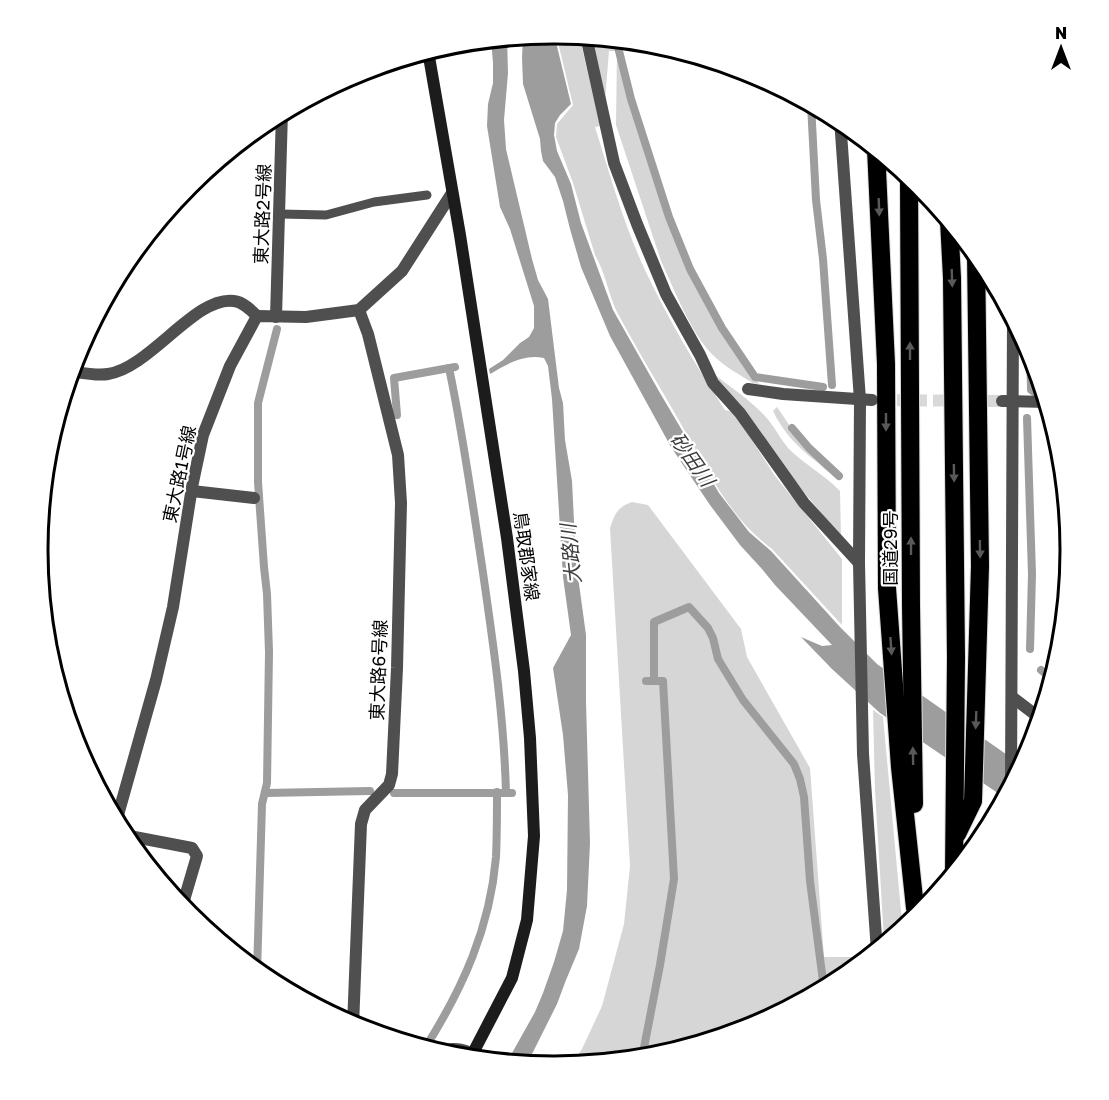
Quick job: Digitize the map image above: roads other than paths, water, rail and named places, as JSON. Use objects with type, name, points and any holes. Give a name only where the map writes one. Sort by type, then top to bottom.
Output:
[{"type":"highway","points":[[877,159],[886,364],[887,588],[900,767],[914,907]]},
{"type":"highway","name":"国道29号","points":[[909,188],[915,906]]},
{"type":"highway","points":[[950,234],[956,657],[954,860]]},
{"type":"highway","points":[[955,837],[974,801],[980,566],[976,270]]},
{"type":"main road","name":"鳥取郡家線","points":[[429,59],[460,236],[507,538],[523,660],[530,738],[534,836],[527,920],[512,978],[478,1050]]},
{"type":"street","points":[[588,45],[614,163],[666,294],[713,383],[740,412],[804,503],[859,563]]},
{"type":"street","name":"東大路2号線","points":[[276,317],[282,123]]},
{"type":"street","points":[[841,133],[866,400],[859,563],[863,754],[876,941]]},
{"type":"street","points":[[81,373],[109,374],[132,365],[207,306],[224,300],[237,301],[257,316],[306,317],[359,310],[402,271],[452,193]]},
{"type":"street","name":"東大路6号線","points":[[353,1015],[361,824],[365,810],[389,786],[392,774],[401,503],[398,455],[368,334],[359,310]]},
{"type":"street","name":"東大路1号線","points":[[120,809],[156,680],[173,607],[203,435],[230,366],[257,316]]},
{"type":"street","points":[[1011,769],[1008,401],[1012,333]]},
{"type":"street","points":[[748,389],[866,400]]},
{"type":"street","points":[[1008,401],[1039,402]]},
{"type":"street","points":[[192,490],[254,498]]},
{"type":"street","points":[[1012,697],[1034,714]]},
{"type":"street","points":[[138,838],[192,848],[197,856],[185,896]]},
{"type":"lane","points":[[280,214],[326,215],[374,202],[428,195]]},
{"type":"water","name":"砂田川","points":[[556,44],[571,104],[555,123],[554,135],[557,151],[571,184],[581,223],[613,310],[719,493],[749,532],[771,551],[877,664],[1015,760],[998,793],[880,713],[801,637],[822,646],[832,645],[740,545],[671,447],[610,336],[581,267],[555,177],[543,161],[540,139],[523,84],[523,45]]},
{"type":"water","name":"大路川","points":[[507,46],[508,73],[504,120],[506,149],[532,259],[538,280],[548,299],[572,481],[576,562],[586,635],[590,843],[587,906],[579,949],[557,1004],[531,1055],[511,1054],[535,1012],[554,962],[563,931],[567,890],[568,795],[563,735],[553,668],[571,635],[563,577],[548,366],[544,358],[530,357],[509,363],[490,374],[489,369],[529,337],[534,328],[534,306],[510,229],[500,207],[487,126],[488,104],[493,83],[492,48]]},
{"type":"waterway","points":[[618,48],[631,99],[669,217],[690,269],[722,328],[755,377],[823,387]]},
{"type":"waterway","points":[[811,113],[816,200],[823,259],[832,385]]},
{"type":"waterway","points":[[257,960],[262,804],[267,783],[269,652],[258,482],[258,403],[277,329]]},
{"type":"waterway","points":[[397,415],[394,378],[455,367]]},
{"type":"waterway","points":[[449,368],[467,467],[494,651],[503,736],[506,793]]},
{"type":"waterway","points":[[1031,379],[1031,390],[1036,392]]},
{"type":"waterway","points":[[1027,418],[1032,574],[1030,649]]},
{"type":"waterway","points":[[792,428],[809,448],[839,476]]},
{"type":"waterway","points":[[654,681],[654,622],[689,607],[708,628],[718,659],[743,700],[794,764],[800,779],[804,797],[810,881],[823,980]]},
{"type":"waterway","points":[[1041,670],[1046,674]]},
{"type":"waterway","points":[[644,1048],[674,879],[663,681],[646,681]]},
{"type":"waterway","points":[[265,793],[370,791]]},
{"type":"waterway","points":[[430,1041],[463,980],[488,908],[496,857],[497,792]]},
{"type":"waterway","points":[[394,793],[512,793]]},
{"type":"tunnel","points":[[879,400],[1002,401]]}]
